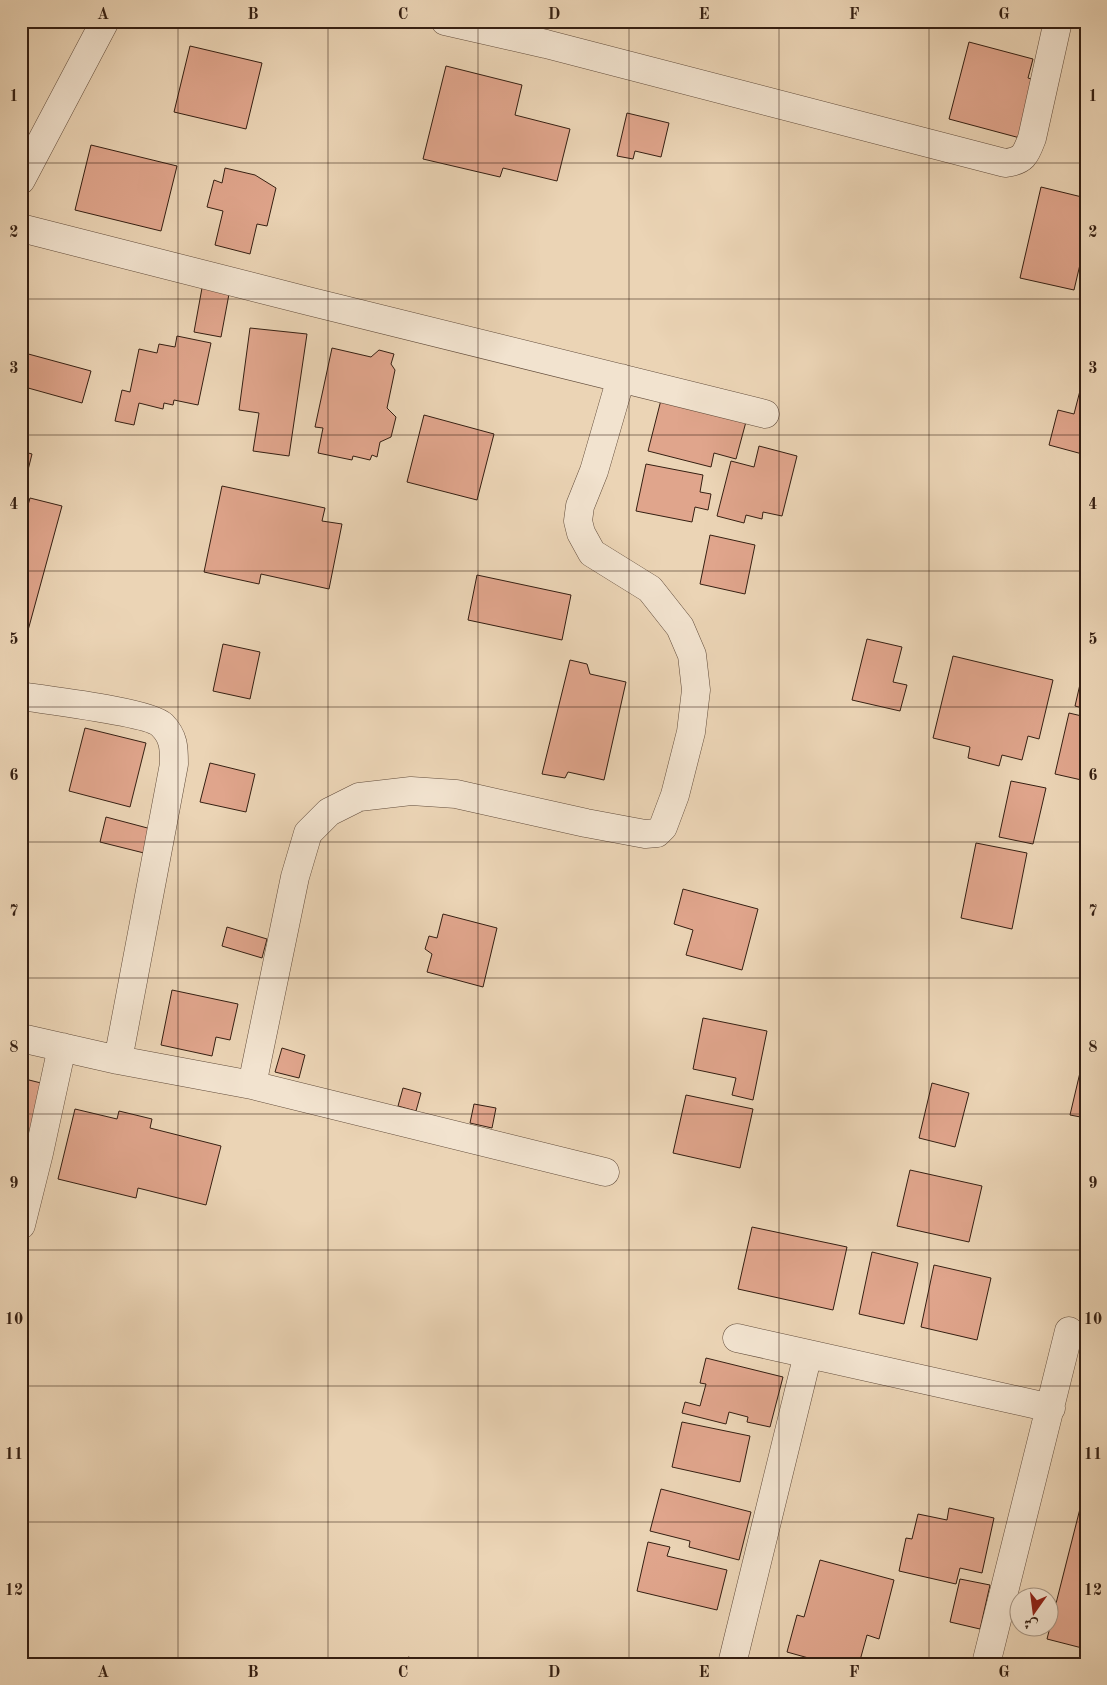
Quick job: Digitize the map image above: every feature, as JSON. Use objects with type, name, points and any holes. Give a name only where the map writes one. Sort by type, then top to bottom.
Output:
[{"type":"street","points":[[21,180],[105,21]]},
{"type":"street","points":[[445,21],[546,44],[1005,163],[1017,162],[1026,154],[1032,138],[1058,21]]},
{"type":"street","points":[[21,228],[765,414]]},
{"type":"street","points":[[252,1085],[295,877],[308,833],[329,812],[358,797],[411,791],[456,794],[645,834],[657,833],[663,827],[675,795],[690,732],[696,690],[692,656],[680,627],[650,589],[592,553],[581,533],[578,521],[580,506],[596,462],[621,378]]},
{"type":"street","points":[[21,696],[135,714],[161,724],[174,741],[174,764],[118,1060]]},
{"type":"street","points":[[21,1038],[118,1060],[252,1085],[605,1172]]},
{"type":"street","points":[[21,1225],[62,1047]]},
{"type":"street","points":[[986,1664],[1069,1331]]},
{"type":"street","points":[[737,1338],[1050,1408]]},
{"type":"street","points":[[732,1664],[808,1354]]},
{"type":"building","points":[[969,42],[1033,59],[1028,78],[1035,80],[1020,138],[949,119]]},
{"type":"building","points":[[190,46],[262,63],[246,129],[174,112]]},
{"type":"building","points":[[446,66],[522,85],[515,115],[570,129],[557,181],[503,168],[500,177],[423,159]]},
{"type":"building","points":[[627,113],[669,123],[661,157],[635,151],[633,159],[617,156]]},
{"type":"building","points":[[91,145],[177,166],[161,231],[75,210]]},
{"type":"building","points":[[225,168],[255,175],[276,188],[267,226],[257,224],[250,254],[215,245],[223,211],[207,207],[214,180],[222,183]]},
{"type":"building","points":[[1041,187],[1086,198],[1086,239],[1074,290],[1020,278]]},
{"type":"building","points":[[202,288],[229,294],[221,337],[194,332]]},
{"type":"building","points":[[250,328],[307,334],[289,456],[253,451],[259,413],[239,410]]},
{"type":"building","points":[[177,336],[211,343],[198,405],[174,400],[173,405],[164,403],[163,409],[139,403],[134,425],[115,421],[122,390],[130,392],[139,349],[157,353],[159,344],[175,347]]},
{"type":"building","points":[[332,348],[371,357],[379,350],[394,354],[391,364],[395,370],[387,408],[396,417],[391,437],[380,442],[377,457],[372,455],[370,460],[353,456],[352,460],[318,453],[323,428],[315,427]]},
{"type":"building","points":[[21,352],[91,371],[82,403],[21,386]]},
{"type":"building","points":[[1083,379],[1086,380],[1086,455],[1049,445],[1058,410],[1074,414]]},
{"type":"building","points":[[662,396],[747,418],[736,459],[714,453],[711,467],[648,451]]},
{"type":"building","points":[[424,415],[494,434],[477,500],[407,482]]},
{"type":"building","points":[[759,446],[797,456],[782,516],[763,512],[762,519],[746,515],[744,523],[717,516],[731,461],[754,467]]},
{"type":"building","points":[[21,451],[32,454],[21,498]]},
{"type":"building","points":[[646,464],[703,475],[700,492],[711,494],[708,510],[695,507],[692,522],[636,511]]},
{"type":"building","points":[[222,486],[325,508],[322,521],[342,524],[329,589],[261,574],[259,584],[204,572]]},
{"type":"building","points":[[30,498],[62,506],[21,656],[21,530]]},
{"type":"building","points":[[710,535],[755,545],[745,594],[700,584]]},
{"type":"building","points":[[477,575],[571,595],[562,640],[468,620]]},
{"type":"building","points":[[867,639],[902,647],[893,682],[907,685],[900,711],[852,700]]},
{"type":"building","points":[[223,644],[260,652],[250,699],[213,691]]},
{"type":"building","points":[[953,656],[1053,680],[1039,739],[1028,736],[1022,760],[1002,755],[999,766],[968,758],[970,747],[933,738]]},
{"type":"building","points":[[1086,658],[1086,709],[1075,706]]},
{"type":"building","points":[[570,660],[587,664],[590,674],[626,682],[604,780],[568,772],[565,778],[542,774]]},
{"type":"building","points":[[1069,713],[1086,717],[1086,781],[1055,774]]},
{"type":"building","points":[[85,728],[146,743],[130,807],[69,791]]},
{"type":"building","points":[[210,763],[255,774],[246,812],[200,802]]},
{"type":"building","points":[[1011,781],[1046,788],[1033,844],[999,837]]},
{"type":"building","points":[[106,817],[155,830],[148,854],[100,842]]},
{"type":"building","points":[[976,843],[1027,853],[1012,929],[961,918]]},
{"type":"building","points":[[683,889],[758,909],[742,970],[686,955],[693,930],[674,924]]},
{"type":"building","points":[[443,914],[497,928],[483,987],[427,972],[432,954],[425,949],[429,936],[437,938]]},
{"type":"building","points":[[227,927],[267,939],[262,958],[222,946]]},
{"type":"building","points":[[172,990],[238,1004],[230,1040],[216,1037],[212,1056],[161,1045]]},
{"type":"building","points":[[703,1018],[767,1031],[753,1100],[732,1095],[736,1078],[693,1069]]},
{"type":"building","points":[[1086,1047],[1086,1118],[1070,1115]]},
{"type":"building","points":[[282,1048],[305,1055],[299,1078],[275,1072]]},
{"type":"building","points":[[21,1078],[45,1084],[26,1162],[21,1161]]},
{"type":"building","points":[[932,1083],[969,1093],[955,1147],[919,1138]]},
{"type":"building","points":[[403,1088],[421,1093],[416,1111],[398,1106]]},
{"type":"building","points":[[686,1095],[753,1109],[740,1168],[673,1153]]},
{"type":"building","points":[[474,1104],[496,1108],[492,1128],[470,1123]]},
{"type":"building","points":[[75,1109],[117,1119],[119,1111],[152,1119],[150,1128],[221,1146],[206,1205],[138,1188],[136,1198],[58,1179]]},
{"type":"building","points":[[910,1170],[982,1186],[969,1242],[897,1226]]},
{"type":"building","points":[[752,1227],[847,1247],[833,1310],[738,1289]]},
{"type":"building","points":[[872,1252],[918,1263],[904,1324],[859,1314]]},
{"type":"building","points":[[934,1265],[991,1278],[977,1340],[921,1327]]},
{"type":"building","points":[[706,1358],[783,1377],[770,1427],[747,1422],[748,1417],[729,1412],[726,1424],[682,1413],[685,1402],[700,1406],[706,1384],[700,1383]]},
{"type":"building","points":[[682,1422],[750,1436],[740,1482],[672,1467]]},
{"type":"building","points":[[1086,1485],[1086,1649],[1047,1639],[1060,1638],[1060,1588]]},
{"type":"building","points":[[661,1489],[751,1512],[739,1560],[689,1547],[690,1541],[650,1531]]},
{"type":"building","points":[[949,1508],[994,1518],[982,1573],[960,1568],[956,1584],[899,1571],[906,1538],[912,1539],[918,1514],[947,1520]]},
{"type":"building","points":[[648,1542],[670,1547],[667,1556],[727,1570],[717,1610],[637,1591]]},
{"type":"building","points":[[820,1560],[894,1580],[879,1639],[867,1635],[859,1664],[830,1664],[787,1652],[797,1615],[804,1617]]},
{"type":"building","points":[[960,1579],[990,1585],[980,1629],[950,1622]]},
{"type":"building","points":[[408,1657],[435,1664],[406,1664]]},
{"type":"building","points":[[617,1659],[637,1664],[616,1664]]}]
